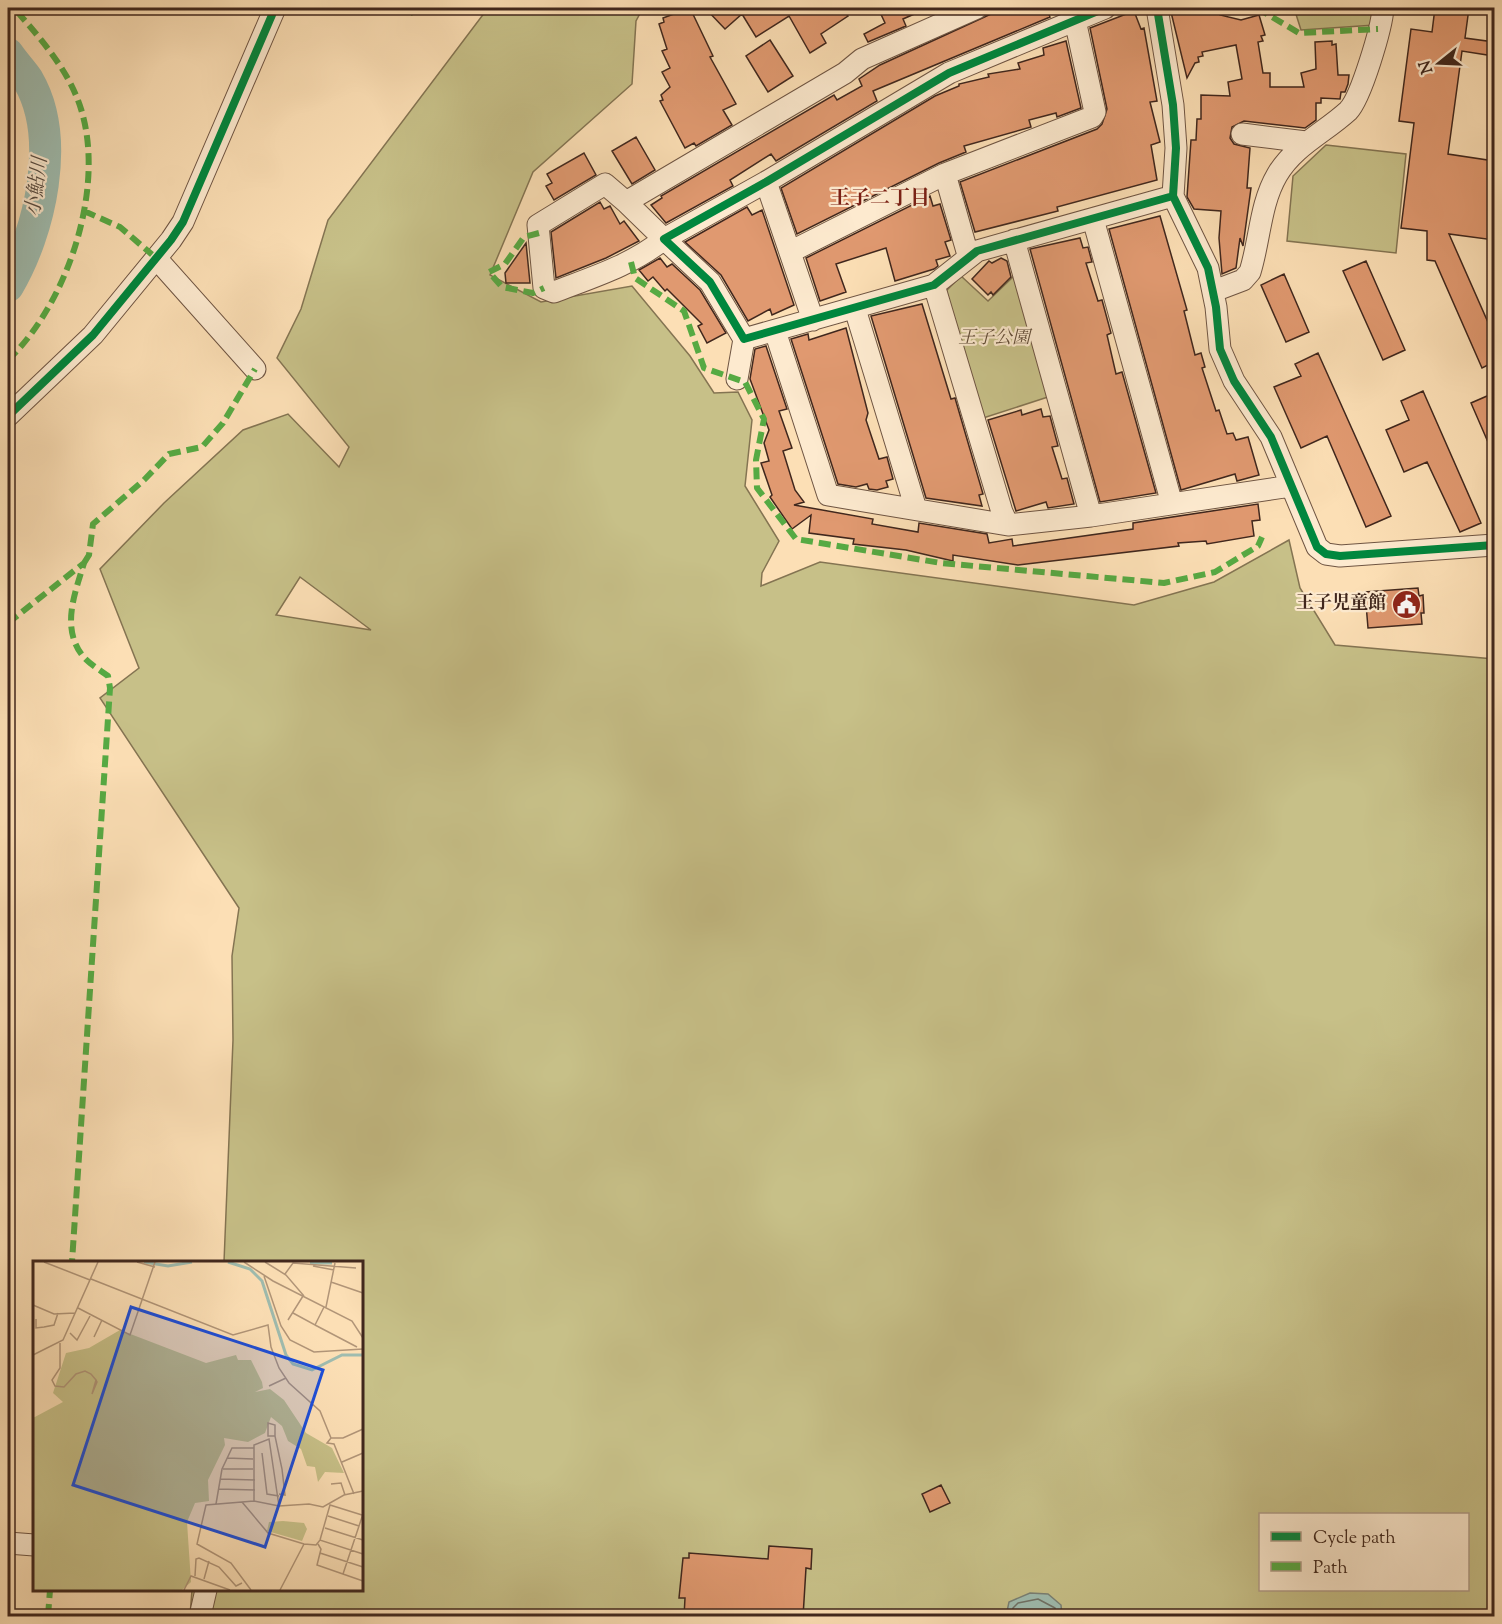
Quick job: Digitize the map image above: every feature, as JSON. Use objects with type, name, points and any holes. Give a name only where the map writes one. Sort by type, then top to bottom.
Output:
[{"type":"street","points":[[8,416],[93,335],[183,222],[276,8]]},
{"type":"street","points":[[626,202],[845,73],[862,59],[977,8]]},
{"type":"street","points":[[737,380],[744,339],[710,282],[664,239],[626,202],[605,184],[538,225],[544,288],[555,292],[621,267],[646,253],[664,239],[766,182],[949,73],[1065,17],[1104,8]]},
{"type":"street","points":[[1157,8],[1173,105],[1176,148],[1173,196],[1208,268],[1214,291],[1220,349],[1234,381],[1271,437],[1317,547],[1326,554],[1340,556],[1494,545]]},
{"type":"street","points":[[1214,291],[1243,280],[1250,272],[1265,204],[1276,177],[1289,158],[1306,142],[1350,109],[1365,77],[1383,8]]},
{"type":"street","points":[[790,252],[945,174],[1092,117],[1095,112],[1065,17]]},
{"type":"street","points":[[1255,130],[1306,142]]},
{"type":"street","points":[[945,174],[968,255]]},
{"type":"street","points":[[766,182],[813,320]]},
{"type":"street","points":[[744,339],[934,285],[968,255],[1173,196]]},
{"type":"street","points":[[1093,219],[1172,504]]},
{"type":"street","points":[[1014,240],[1091,516]]},
{"type":"street","points":[[156,258],[255,369]]},
{"type":"street","points":[[934,285],[1002,513],[1008,525]]},
{"type":"street","points":[[855,309],[916,509]]},
{"type":"street","points":[[775,331],[828,495],[1008,525],[1091,516],[1291,486]]},
{"type":"street","points":[[8,1543],[33,1545]]},
{"type":"street","points":[[200,1617],[206,1591]]},
{"type":"green space","points":[[488,8],[643,8],[636,21],[632,84],[533,172],[490,275],[541,302],[632,286],[690,356],[714,393],[738,392],[752,420],[745,486],[779,541],[762,573],[761,586],[820,562],[1134,605],[1214,582],[1289,540],[1300,588],[1335,645],[1494,659],[1494,1616],[190,1616],[192,1591],[363,1591],[363,1261],[224,1261],[233,1040],[232,956],[239,908],[100,698],[139,668],[100,569],[164,503],[243,430],[288,414],[339,467],[349,447],[277,358],[301,309],[328,220]],"holes":[[[300,577],[371,630],[276,615]]]},
{"type":"green space","points":[[1294,8],[1378,8],[1375,25],[1301,30]]},
{"type":"green space","points":[[1326,145],[1406,154],[1396,253],[1287,241],[1293,176]]},
{"type":"green space","name":"王子公園","points":[[1015,275],[1048,397],[980,419],[943,294],[961,276],[988,301]]},
{"type":"water","points":[[1030,1593],[1048,1594],[1061,1605],[1062,1616],[1006,1616],[1009,1602]]},
{"type":"building","points":[[690,8],[713,56],[710,57],[736,104],[723,110],[732,125],[696,146],[694,143],[685,148],[660,101],[663,100],[661,95],[670,87],[662,72],[670,68],[662,51],[667,49],[659,24],[664,22],[663,18]]},
{"type":"building","points":[[705,8],[843,8],[848,16],[821,34],[826,43],[810,53],[789,16],[756,37],[742,14],[725,29]]},
{"type":"building","points":[[878,8],[928,8],[903,19],[906,26],[868,42],[864,34],[885,23]]},
{"type":"building","points":[[1004,8],[1046,8],[1050,17],[873,91],[877,101],[776,161],[771,154],[730,180],[733,186],[666,223],[651,205],[662,198],[661,196],[834,95],[837,100],[862,86],[859,79],[880,65]]},
{"type":"building","points":[[1170,8],[1219,8],[1220,15],[1241,20],[1259,15],[1265,35],[1261,36],[1263,41],[1258,42],[1263,73],[1270,73],[1270,87],[1304,87],[1301,73],[1316,69],[1315,42],[1332,41],[1332,45],[1336,44],[1338,75],[1349,75],[1345,92],[1341,92],[1340,99],[1321,98],[1321,103],[1316,103],[1316,120],[1305,128],[1244,121],[1232,127],[1230,138],[1234,144],[1250,148],[1247,188],[1251,188],[1243,246],[1240,238],[1236,268],[1222,274],[1219,238],[1221,211],[1194,209],[1187,197],[1191,140],[1196,140],[1197,119],[1201,119],[1201,95],[1230,96],[1228,82],[1242,79],[1236,45],[1202,52],[1203,56],[1198,57],[1199,62],[1195,63],[1187,78]]},
{"type":"building","points":[[1435,8],[1469,8],[1465,38],[1494,42],[1494,56],[1462,51],[1448,154],[1494,161],[1494,240],[1449,234],[1494,336],[1494,362],[1482,368],[1435,261],[1427,260],[1427,231],[1401,228],[1414,123],[1399,121],[1411,29],[1432,32]]},
{"type":"building","points":[[1134,11],[1141,29],[1144,28],[1157,101],[1150,102],[1160,142],[1151,145],[1157,180],[1057,207],[1058,211],[975,232],[960,182],[1097,129],[1102,124],[1107,109],[1090,28]]},
{"type":"building","points":[[770,40],[793,76],[768,92],[746,56]]},
{"type":"building","points":[[1066,41],[1081,108],[1057,117],[1056,113],[1029,120],[1031,127],[964,146],[966,152],[939,163],[797,234],[781,188],[935,96],[959,84],[989,77],[988,74],[1020,69],[1018,63],[1044,55],[1043,48]]},
{"type":"building","points":[[636,137],[655,170],[632,184],[612,151]]},
{"type":"building","points":[[584,153],[596,175],[554,200],[546,186],[552,183],[547,174]]},
{"type":"building","points":[[930,196],[933,206],[940,204],[951,240],[945,242],[950,256],[936,260],[938,266],[934,269],[895,281],[886,248],[836,264],[846,292],[820,301],[806,258]]},
{"type":"building","points":[[600,202],[604,209],[610,206],[620,224],[624,221],[639,241],[606,258],[556,278],[551,232]]},
{"type":"building","points":[[747,207],[752,215],[762,210],[794,305],[772,315],[770,309],[748,321],[721,275],[685,242]]},
{"type":"building","points":[[1160,216],[1187,310],[1184,311],[1195,355],[1201,353],[1205,367],[1202,368],[1216,411],[1219,410],[1227,434],[1233,433],[1236,440],[1248,437],[1259,475],[1237,481],[1235,474],[1181,490],[1109,229]]},
{"type":"building","points":[[1080,238],[1083,248],[1088,247],[1092,262],[1086,263],[1098,301],[1102,300],[1111,333],[1107,335],[1116,374],[1122,372],[1156,493],[1100,502],[1030,249]]},
{"type":"building","points":[[526,243],[530,283],[506,283],[505,273]]},
{"type":"building","points":[[660,258],[667,267],[672,264],[700,290],[726,333],[707,343],[698,326],[702,324],[653,277],[648,281],[639,270]]},
{"type":"building","points":[[1001,258],[1007,261],[1011,277],[993,295],[991,292],[988,295],[972,279],[989,261],[992,263]]},
{"type":"building","points":[[1366,261],[1405,350],[1383,360],[1343,271]]},
{"type":"building","points":[[1284,274],[1309,332],[1286,342],[1261,285]]},
{"type":"building","points":[[922,304],[951,399],[955,398],[983,494],[979,495],[982,506],[926,498],[871,316]]},
{"type":"building","points":[[846,328],[868,413],[866,420],[879,459],[887,457],[893,479],[886,481],[888,487],[877,490],[869,489],[867,484],[856,487],[838,484],[791,339],[808,334],[809,340]]},
{"type":"building","points":[[766,346],[787,409],[779,411],[792,448],[783,451],[795,490],[804,502],[794,505],[873,519],[872,524],[918,532],[919,523],[987,534],[989,543],[1012,539],[1013,546],[1133,529],[1133,523],[1258,504],[1260,520],[1252,521],[1254,536],[1207,544],[1206,541],[1178,543],[1179,546],[1018,565],[953,555],[953,561],[906,550],[853,544],[854,539],[809,533],[811,515],[792,529],[770,497],[772,495],[761,463],[769,461],[764,443],[769,430],[750,379],[755,349]]},
{"type":"building","points":[[1318,353],[1391,516],[1366,527],[1327,436],[1301,448],[1274,387],[1301,376],[1295,364]]},
{"type":"building","points":[[1423,391],[1481,523],[1460,532],[1427,462],[1404,472],[1386,430],[1409,420],[1401,401]]},
{"type":"building","points":[[1494,393],[1494,456],[1471,403]]},
{"type":"building","points":[[1041,409],[1043,417],[1050,416],[1058,446],[1052,447],[1062,479],[1067,478],[1074,504],[1048,508],[1046,502],[1016,511],[988,420],[1021,410],[1022,415]]},
{"type":"building","points":[[1418,588],[1419,596],[1423,595],[1422,624],[1368,628],[1365,592]]},
{"type":"building","points":[[941,1485],[950,1503],[930,1512],[922,1494]]},
{"type":"building","points":[[769,1546],[812,1549],[811,1569],[806,1568],[803,1617],[684,1617],[685,1598],[679,1598],[683,1558],[689,1558],[689,1553],[768,1559]]},
{"type":"waterway","name":"小鮎川","points":[[8,54],[28,80],[38,103],[44,129],[45,156],[43,184],[37,212],[29,239],[8,286]]},
{"type":"marked path","points":[[8,360],[29,336],[48,308],[64,277],[76,244],[84,209],[88,174],[87,140],[76,95],[53,55],[14,8]]},
{"type":"marked path","points":[[408,8],[414,14]]},
{"type":"marked path","points":[[1257,8],[1299,33],[1378,29]]},
{"type":"marked path","points":[[84,211],[120,227],[156,258]]},
{"type":"marked path","points":[[539,233],[524,237],[505,264],[489,272],[502,287],[533,293],[544,288]]},
{"type":"marked path","points":[[631,262],[635,278],[684,311],[704,368],[745,382],[764,419],[756,460],[757,488],[796,539],[941,563],[1164,583],[1215,572],[1258,546],[1262,537]]},
{"type":"marked path","points":[[84,563],[89,555],[93,524],[144,480],[169,454],[202,447],[223,423],[255,369]]},
{"type":"marked path","points":[[8,623],[84,563],[74,598],[72,633],[82,655],[108,676],[110,688],[72,1261]]},
{"type":"marked path","points":[[48,1616],[50,1591]]},
{"type":"cycle path","points":[[8,416],[93,335],[171,240],[183,222],[275,8]]},
{"type":"cycle path","points":[[1105,8],[949,73],[766,182],[664,239],[710,282],[744,339],[934,285],[977,251],[1173,196]]},
{"type":"cycle path","points":[[1157,8],[1173,105],[1176,148],[1173,196],[1208,268],[1216,307],[1220,349],[1234,381],[1271,437],[1317,547],[1326,554],[1340,556],[1494,545]]},
{"type":"place","name":"王子児童館","points":[[1407,604]]},
{"type":"district","name":"王子二丁目","points":[[880,199]]}]
